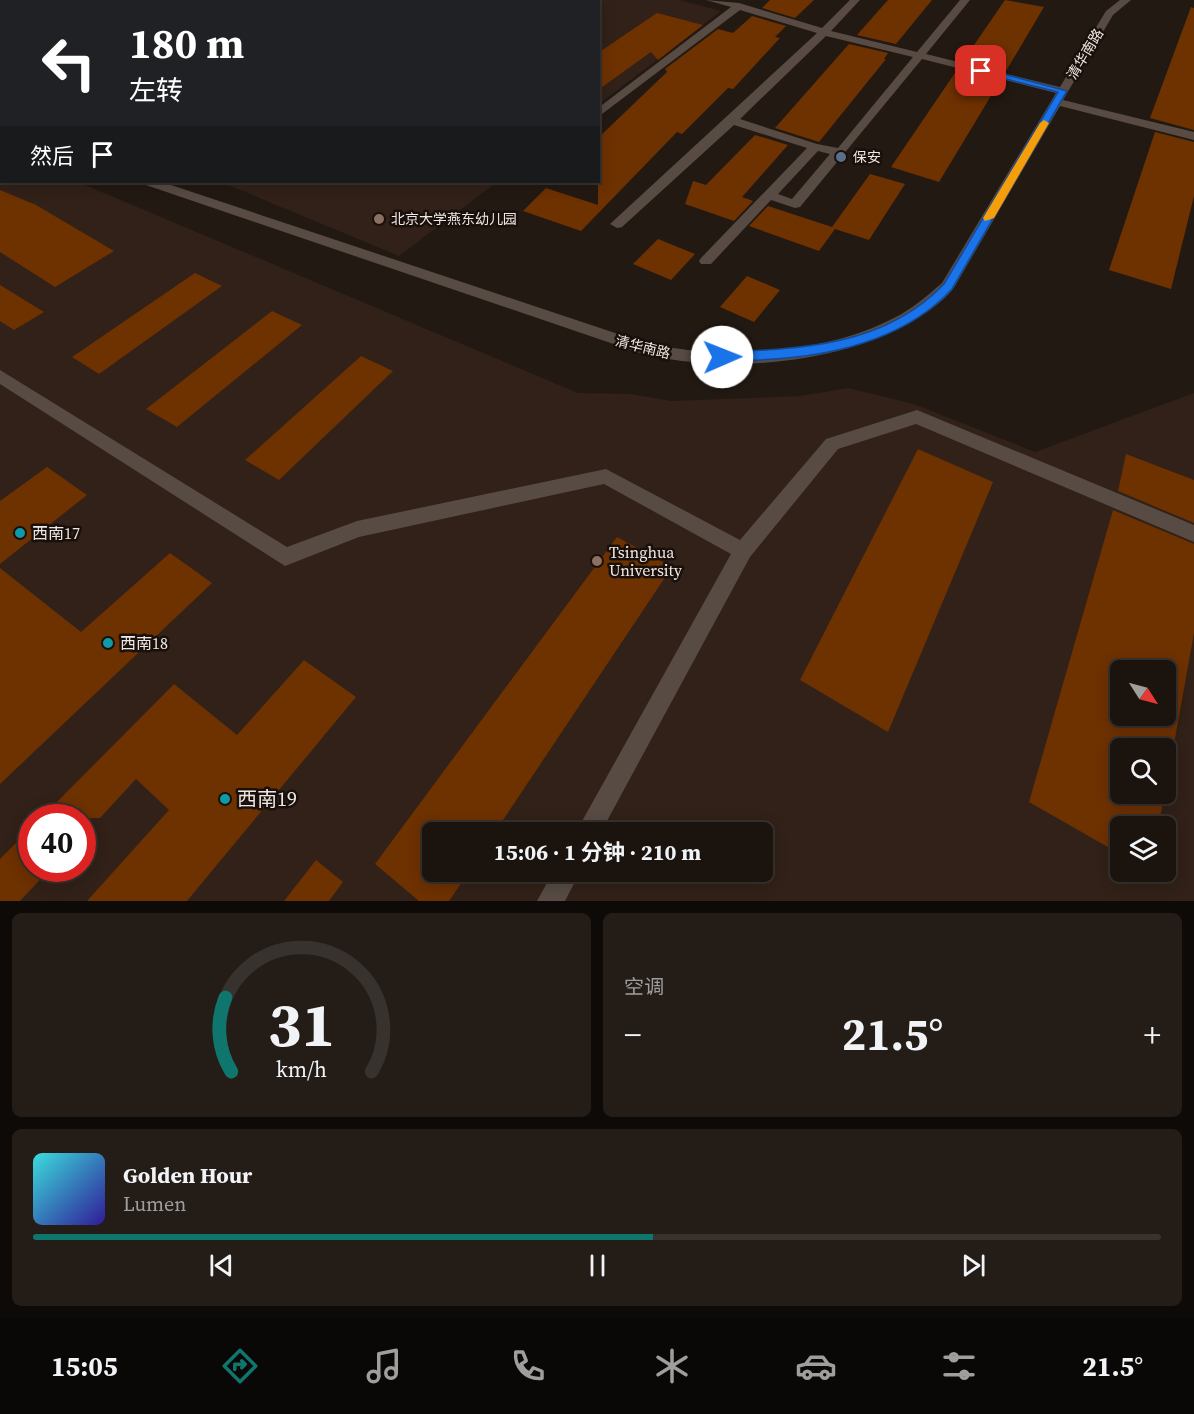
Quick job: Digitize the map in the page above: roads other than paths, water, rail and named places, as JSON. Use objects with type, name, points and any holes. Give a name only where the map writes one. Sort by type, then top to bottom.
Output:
[{"type":"street","points":[[711,0],[737,3],[824,32],[920,55],[1194,136]]},
{"type":"street","points":[[617,224],[732,120],[855,0]]},
{"type":"street","points":[[768,195],[795,204],[837,153],[841,152],[964,0]]},
{"type":"street","name":"清华南路","points":[[158,183],[643,348],[685,357],[798,354],[853,342],[891,327],[932,303],[948,286],[1109,13],[1126,0]]},
{"type":"street","points":[[600,112],[737,3]]},
{"type":"street","points":[[732,120],[837,153]]},
{"type":"street","points":[[706,261],[815,147]]},
{"type":"street","points":[[0,376],[285,557],[357,529],[606,476],[743,551]]},
{"type":"street","points":[[594,822],[743,551],[832,444],[917,417],[1194,534]]},
{"type":"street","points":[[550,901],[561,882]]},
{"type":"place","name":"保安","points":[[841,157]]},
{"type":"place","name":"北京大学燕东幼儿园","points":[[379,219]]},
{"type":"place","name":"西南17","points":[[20,533]]},
{"type":"place","name":"Tsinghua University","points":[[597,561]]},
{"type":"place","name":"西南18","points":[[108,643]]},
{"type":"place","name":"西南19","points":[[225,799]]}]
